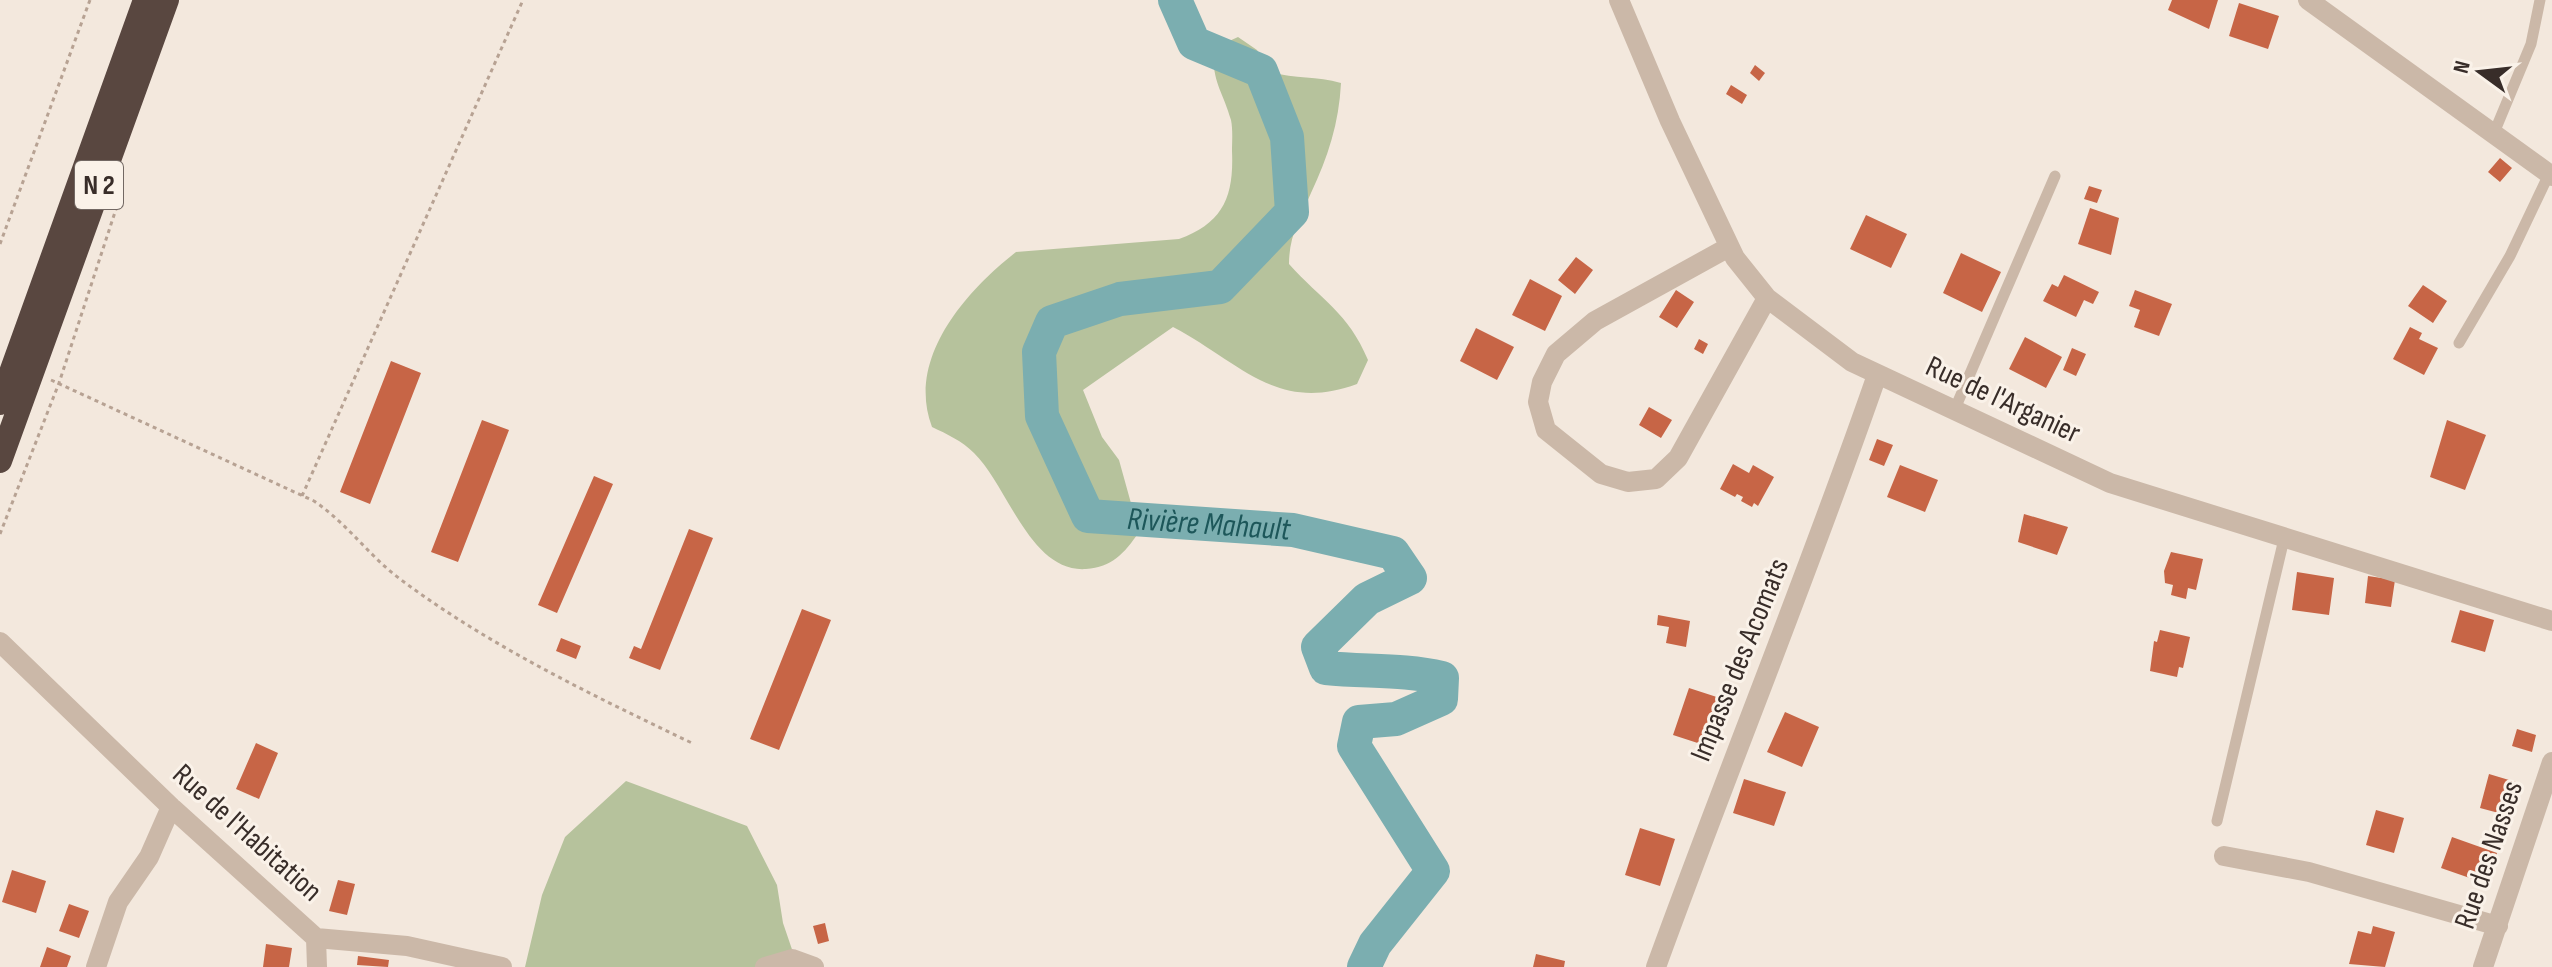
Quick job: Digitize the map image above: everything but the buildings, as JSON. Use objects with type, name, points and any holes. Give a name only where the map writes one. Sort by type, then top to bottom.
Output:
[{"type":"highway","name":"N 2","points":[[0,403],[145,0]]},
{"type":"highway","name":"N 2","points":[[0,461],[167,0]]},
{"type":"street","points":[[2308,0],[2551,175]]},
{"type":"street","name":"Rue de l'Arganier","points":[[1621,1],[1729,247],[1752,283],[1767,298],[1852,362],[2110,483],[2552,621]]},
{"type":"street","points":[[1729,247],[1595,321],[1556,354],[1542,382],[1538,402],[1546,430],[1601,474],[1628,482],[1656,479],[1678,458],[1767,298]]},
{"type":"street","name":"Impasse des Acomats","points":[[1656,967],[1718,796],[1815,552],[1877,375]]},
{"type":"street","name":"Rue de l'Habitation","points":[[0,642],[171,807],[316,938],[407,946],[502,967]]},
{"type":"street","name":"Rue des Nasses","points":[[2483,967],[2552,762]]},
{"type":"street","points":[[96,967],[118,902],[149,857],[171,807]]},
{"type":"street","points":[[2224,856],[2309,872],[2498,926]]},
{"type":"street","points":[[316,938],[317,967]]},
{"type":"street","points":[[765,967],[792,959],[814,967]]},
{"type":"lane","points":[[2494,133],[2531,44],[2540,0]]},
{"type":"lane","points":[[2459,343],[2510,256],[2551,175]]},
{"type":"lane","points":[[1954,411],[2055,176]]},
{"type":"lane","points":[[2217,821],[2284,539]]},
{"type":"path","points":[[0,244],[90,0]]},
{"type":"path","points":[[302,496],[523,0]]},
{"type":"path","points":[[31,370],[302,496],[339,518],[400,579],[490,639],[549,674],[694,744]]},
{"type":"path","points":[[0,534],[59,383]]},
{"type":"green space","points":[[1238,37],[1257,50],[1271,72],[1341,83],[1332,140],[1296,227],[1289,264],[1343,318],[1368,360],[1357,384],[1329,392],[1304,393],[1260,380],[1173,327],[1083,390],[1102,437],[1119,460],[1139,532],[1110,562],[1095,568],[1067,567],[1035,543],[974,453],[932,427],[926,402],[927,377],[934,352],[960,307],[1016,252],[1179,239],[1194,233],[1216,216],[1228,195],[1231,182],[1232,136],[1231,120],[1216,78],[1214,48]]},
{"type":"green space","points":[[626,781],[747,826],[777,885],[783,923],[798,967],[525,967],[542,895],[565,837]]},
{"type":"waterway","name":"Rivière Mahault","points":[[1175,0],[1194,43],[1261,71],[1287,137],[1292,212],[1220,287],[1120,299],[1052,322],[1039,352],[1042,416],[1088,516],[1293,530],[1393,553],[1410,578],[1367,599],[1318,647],[1326,668],[1442,678],[1441,699],[1396,719],[1359,722],[1354,746],[1433,871],[1375,944],[1364,967]]}]
